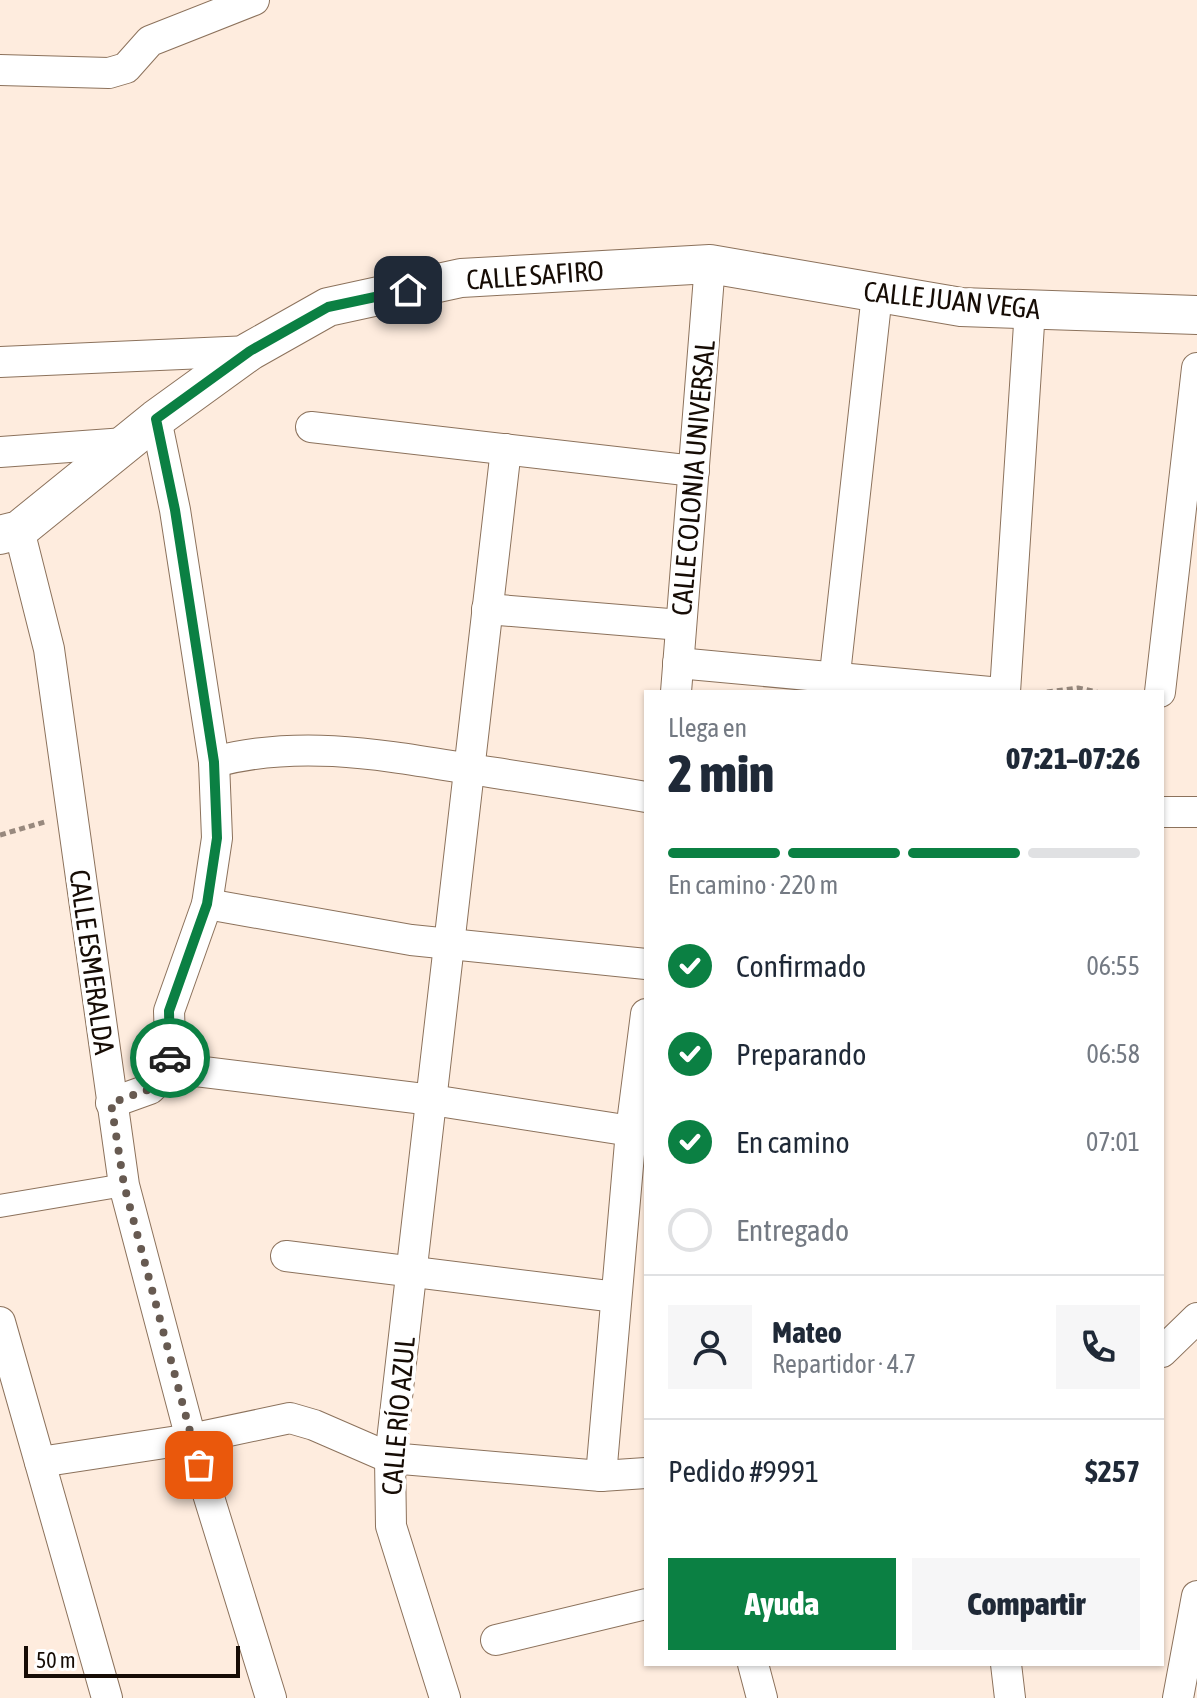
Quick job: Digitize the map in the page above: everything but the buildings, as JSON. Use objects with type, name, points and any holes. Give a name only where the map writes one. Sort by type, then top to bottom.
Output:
[{"type":"street","points":[[0,70],[70,73],[126,68],[150,41],[254,0]]},
{"type":"street","name":"CALLE JUAN VEGA","points":[[710,264],[961,307],[1197,315]]},
{"type":"street","name":"CALLE SAFIRO","points":[[156,419],[250,351],[328,307],[461,278],[710,264]]},
{"type":"street","name":"CALLE COLONIA UNIVERSAL","points":[[677,677],[710,264]]},
{"type":"street","points":[[833,685],[877,294]]},
{"type":"street","points":[[1005,690],[1030,309]]},
{"type":"street","points":[[0,362],[250,351]]},
{"type":"street","points":[[1160,690],[1197,368]]},
{"type":"street","points":[[9,532],[156,419],[175,510],[214,762],[217,838],[207,904],[169,1011],[171,1068],[150,1089],[111,1103]]},
{"type":"street","points":[[311,427],[694,471]]},
{"type":"street","points":[[0,452],[125,443]]},
{"type":"street","name":"CALLE RÍO AZUL","points":[[445,1698],[391,1526],[390,1458],[506,449]]},
{"type":"street","name":"CALLE ESMERALDA","points":[[9,532],[49,649],[124,1185],[191,1439],[271,1698]]},
{"type":"street","points":[[487,609],[681,625]]},
{"type":"street","points":[[677,677],[945,690]]},
{"type":"street","points":[[214,762],[254,751],[372,752],[644,797]]},
{"type":"street","points":[[1164,812],[1197,812]]},
{"type":"street","points":[[207,904],[448,943],[644,964]]},
{"type":"street","points":[[601,1476],[631,1131],[644,1030]]},
{"type":"street","points":[[171,1068],[432,1100],[631,1131]]},
{"type":"street","points":[[0,1206],[124,1185]]},
{"type":"street","points":[[286,1256],[616,1297]]},
{"type":"street","points":[[1177,1351],[1197,1318]]},
{"type":"street","points":[[0,1322],[107,1698]]},
{"type":"street","points":[[40,1462],[191,1439],[290,1418],[314,1425],[390,1458],[601,1476],[644,1473]]},
{"type":"street","points":[[1178,1698],[1197,1596]]},
{"type":"street","points":[[496,1640],[644,1604]]},
{"type":"street","points":[[754,1666],[762,1698]]},
{"type":"street","points":[[1006,1666],[1010,1698]]},
{"type":"path","points":[[1062,690],[1088,690]]},
{"type":"path","points":[[0,835],[72,814]]},
{"type":"way so far","points":[[170,1058],[171,1068],[150,1089],[111,1103],[124,1185],[199,1465]]},
{"type":"route","points":[[170,1058],[169,1011],[207,904],[217,838],[214,762],[175,510],[156,419],[250,351],[328,307],[408,290]]}]
